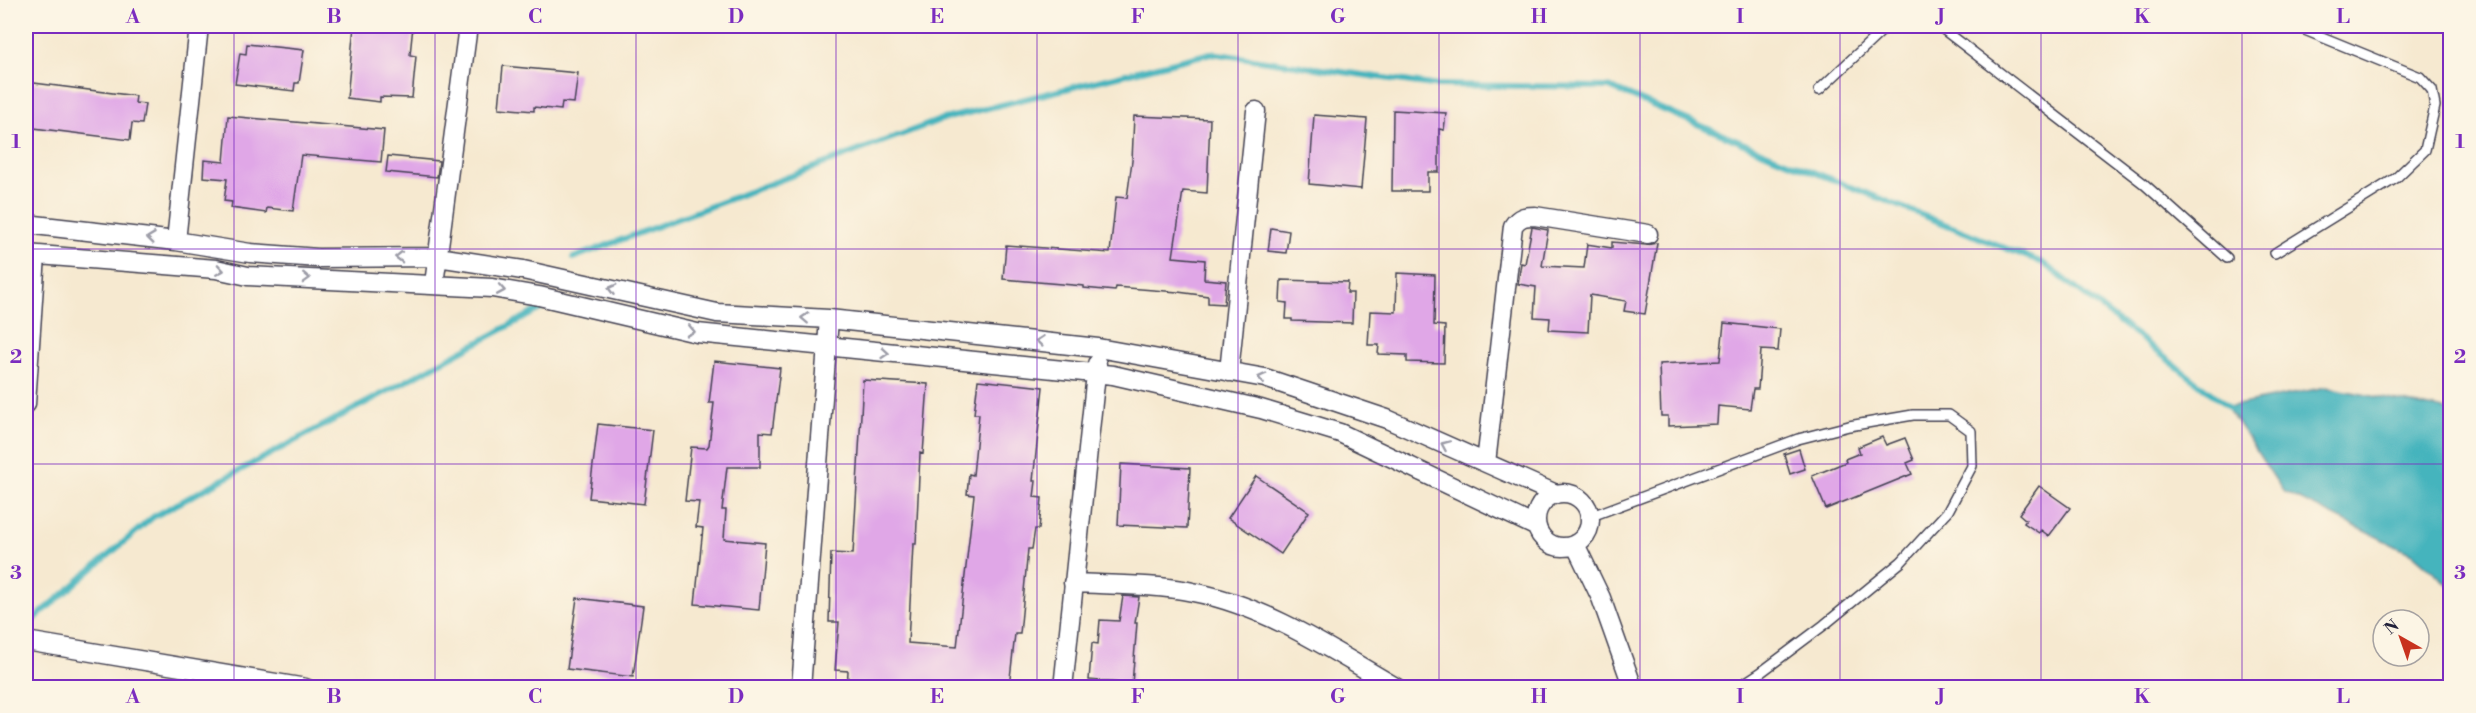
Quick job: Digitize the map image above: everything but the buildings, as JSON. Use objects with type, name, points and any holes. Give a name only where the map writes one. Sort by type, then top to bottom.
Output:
[{"type":"street","points":[[176,240],[199,26]]},
{"type":"street","points":[[434,284],[468,26]]},
{"type":"street","points":[[1229,372],[1256,111]]},
{"type":"street","points":[[1486,463],[1513,226],[1518,219],[1535,216],[1648,234]]},
{"type":"street","points":[[26,224],[176,240],[250,253],[318,258],[438,256],[523,270],[717,313],[829,319],[1098,348],[1264,378],[1387,419],[1556,494],[1571,494],[1584,503],[1589,517],[1589,528],[1584,537],[1575,544],[1560,548],[1546,542],[1536,527],[1340,433],[1261,409],[1113,375],[827,348],[697,333],[539,296],[492,288],[248,276],[216,269],[31,255],[26,405]]},
{"type":"street","points":[[801,687],[829,319]]},
{"type":"street","points":[[1062,687],[1098,348]]},
{"type":"street","points":[[1536,527],[1536,515],[1543,502],[1556,494]]},
{"type":"street","points":[[1575,544],[1601,598],[1633,687]]},
{"type":"street","points":[[1073,583],[1193,592],[1238,604],[1271,618],[1397,687]]},
{"type":"street","points":[[26,641],[306,687]]},
{"type":"lane","points":[[1819,90],[1887,26]]},
{"type":"lane","points":[[1939,26],[2143,183],[2227,258]]},
{"type":"lane","points":[[2275,253],[2396,178],[2410,166],[2425,150],[2435,106],[2432,90],[2420,77],[2295,26]]},
{"type":"lane","points":[[1589,517],[1798,439],[1849,426],[1913,415],[1949,414],[1971,431],[1972,466],[1948,511],[1901,562],[1824,625],[1760,673],[1737,687]]},
{"type":"water","points":[[2326,387],[2450,411],[2450,586],[2414,555],[2283,491],[2227,407]]},
{"type":"waterway","points":[[573,258],[940,120],[1211,53],[1432,85],[1609,87],[1773,156],[2043,263],[2234,411]]},
{"type":"waterway","points":[[26,626],[153,517],[542,308]]}]
